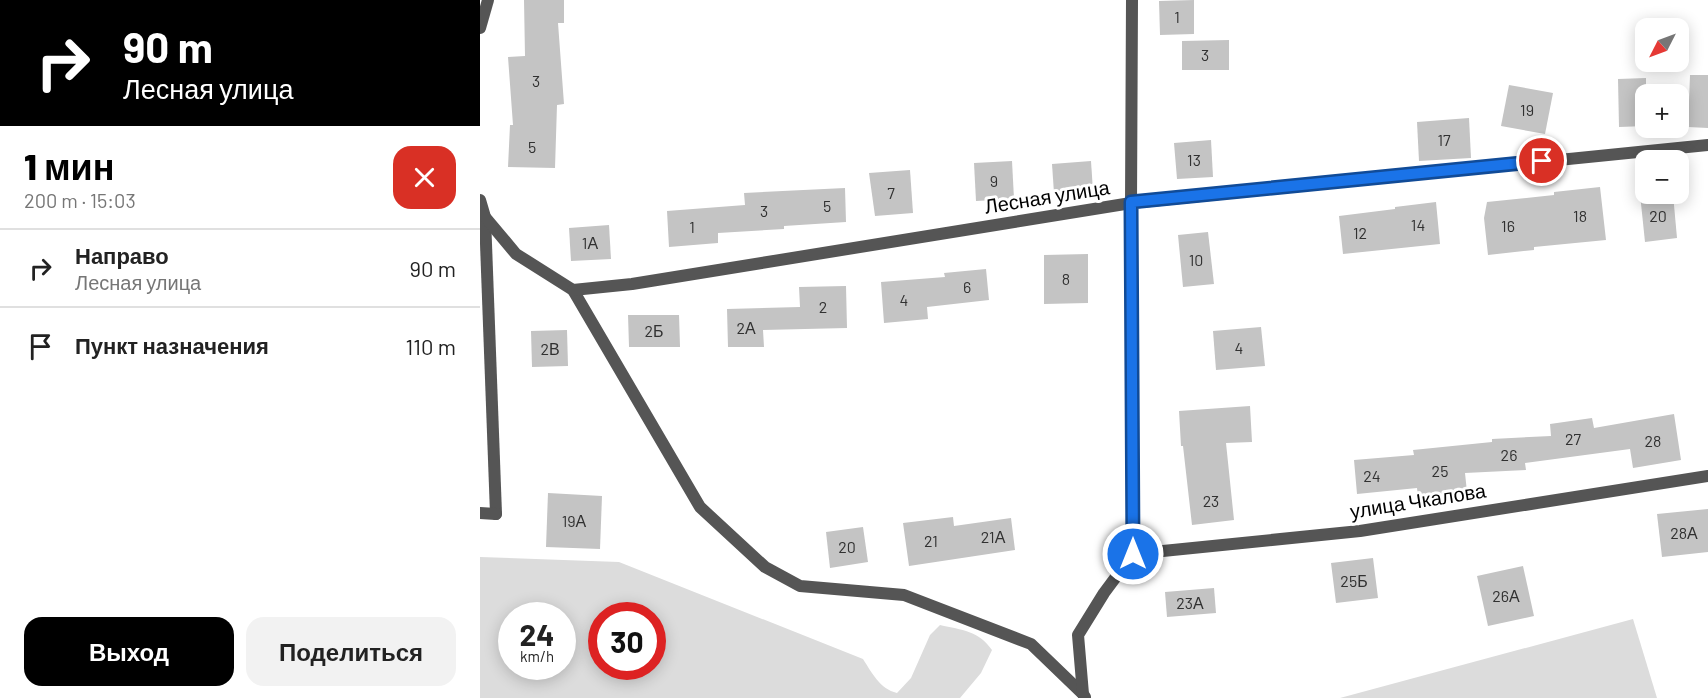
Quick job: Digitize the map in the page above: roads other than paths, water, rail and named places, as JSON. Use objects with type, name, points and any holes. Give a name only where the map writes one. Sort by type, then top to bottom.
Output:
[{"type":"street","points":[[480,28],[488,0]]},
{"type":"street","points":[[1085,696],[1078,634],[1104,593],[1133,554],[1132,0]]},
{"type":"street","name":"Лесная улица","points":[[573,290],[632,284],[1131,202],[1708,145]]},
{"type":"street","points":[[480,200],[485,217],[496,514],[480,513]]},
{"type":"street","points":[[485,217],[516,254],[573,290],[700,507],[765,567],[800,586],[904,595],[1031,644],[1085,696]]},
{"type":"street","name":"улица Чкалова","points":[[1133,554],[1360,531],[1708,476]]}]
